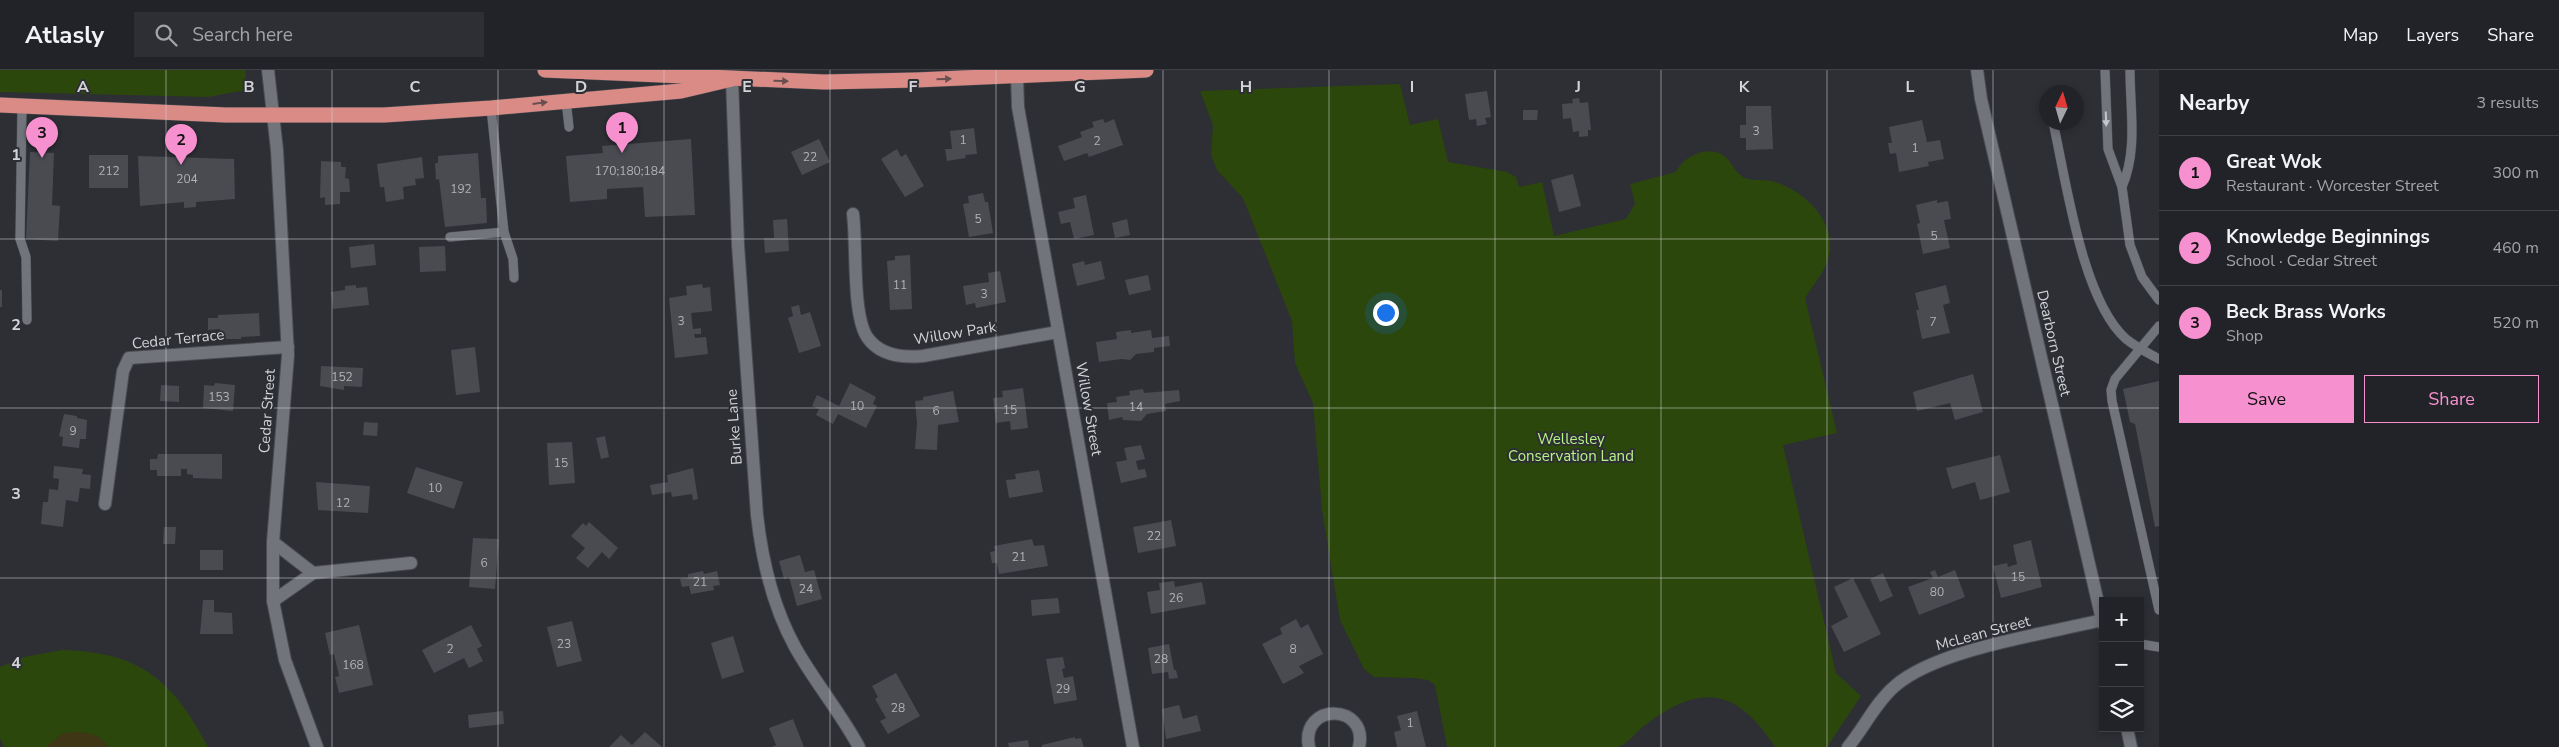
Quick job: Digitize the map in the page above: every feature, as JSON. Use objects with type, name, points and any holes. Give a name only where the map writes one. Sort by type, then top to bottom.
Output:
[{"type":"highway","points":[[545,70],[732,79],[884,81],[1146,70]]},
{"type":"highway","points":[[0,105],[217,115],[364,116],[491,108],[681,91],[732,79]]},
{"type":"street","name":"Dearborn Street","points":[[1977,70],[1983,108],[2099,609]]},
{"type":"street","name":"Cedar Street","points":[[269,75],[276,150],[288,347],[286,399],[273,542],[273,601],[285,660],[317,747]]},
{"type":"street","name":"Willow Street","points":[[1017,76],[1018,106],[1133,747]]},
{"type":"street","name":"Burke Lane","points":[[732,79],[738,246],[757,515],[762,555],[781,616],[795,647],[859,747]]},
{"type":"street","name":"Willow Park","points":[[853,214],[861,321],[868,338],[883,350],[901,357],[923,356],[1058,332]]},
{"type":"street","name":"Cedar Terrace","points":[[105,504],[123,371],[128,358],[288,347]]},
{"type":"street","points":[[273,542],[313,573]]},
{"type":"street","points":[[273,601],[313,573],[411,564]]},
{"type":"street","name":"McLean Street","points":[[1848,747],[1892,688],[1913,673],[1967,652],[2099,623]]},
{"type":"street","points":[[1309,747],[1307,738],[1311,726],[1323,715],[1338,713],[1351,719],[1358,727],[1360,747]]},
{"type":"street","points":[[2128,732],[2131,747]]},
{"type":"lane","points":[[2105,70],[2108,149],[2122,187],[2127,232],[2133,256],[2142,277],[2159,300]]},
{"type":"lane","points":[[2122,187],[2129,167],[2132,144],[2130,70]]},
{"type":"lane","points":[[566,100],[569,128]]},
{"type":"lane","points":[[22,106],[20,239],[26,257],[28,320]]},
{"type":"lane","points":[[491,108],[504,232],[513,259],[514,278]]},
{"type":"lane","points":[[2055,130],[2087,275],[2116,326],[2126,338],[2159,359]]},
{"type":"lane","points":[[450,237],[504,232]]},
{"type":"lane","points":[[2159,326],[2115,379],[2112,401],[2159,610]]},
{"type":"lane","points":[[2144,645],[2159,647]]},
{"type":"green space","points":[[0,70],[246,70],[245,90],[208,97],[0,92]]},
{"type":"green space","name":"Wellesley Conservation Land","points":[[1400,84],[1410,125],[1438,119],[1448,162],[1507,172],[1516,177],[1519,187],[1542,182],[1554,236],[1626,219],[1635,204],[1630,184],[1676,172],[1684,161],[1690,157],[1711,151],[1724,156],[1743,177],[1752,180],[1775,182],[1789,188],[1800,194],[1818,212],[1829,234],[1830,246],[1824,269],[1805,298],[1837,433],[1783,445],[1836,673],[1861,696],[1827,747],[1775,747],[1746,712],[1731,703],[1716,698],[1700,698],[1683,703],[1664,712],[1644,726],[1625,744],[1618,747],[1447,747],[1435,685],[1428,680],[1415,678],[1374,677],[1364,669],[1340,620],[1322,510],[1313,403],[1295,363],[1292,321],[1243,198],[1217,170],[1211,155],[1213,125],[1200,91]]},
{"type":"green space","points":[[62,650],[89,652],[113,657],[133,664],[151,674],[167,687],[181,704],[208,747],[4,747],[0,738],[0,667],[24,657]]},
{"type":"sand","points":[[72,732],[93,735],[102,739],[109,747],[46,747],[62,734]]},
{"type":"building","points":[[1487,91],[1491,117],[1485,118],[1487,124],[1477,126],[1476,119],[1469,120],[1465,94]]},
{"type":"building","points":[[1579,98],[1580,103],[1588,102],[1591,130],[1588,130],[1588,136],[1579,137],[1579,131],[1573,132],[1571,118],[1563,119],[1562,104],[1573,103],[1572,99]]},
{"type":"building","points":[[1746,106],[1771,106],[1773,149],[1746,150],[1746,138],[1740,138],[1740,125],[1746,125]]},
{"type":"building","points":[[1523,110],[1538,110],[1537,120],[1523,120]]},
{"type":"building","points":[[1103,119],[1105,123],[1114,119],[1123,145],[1089,157],[1087,153],[1064,161],[1058,146],[1082,137],[1080,132],[1094,127],[1092,122]]},
{"type":"building","points":[[1922,120],[1927,142],[1940,140],[1944,159],[1928,162],[1929,166],[1899,172],[1896,153],[1890,154],[1888,143],[1892,143],[1889,127]]},
{"type":"building","points":[[974,128],[977,154],[965,155],[966,158],[947,161],[945,149],[952,149],[950,131]]},
{"type":"building","points":[[691,139],[695,215],[645,217],[643,187],[607,189],[607,199],[570,202],[566,156],[603,153],[602,146]]},
{"type":"building","points":[[819,139],[830,162],[802,175],[791,152]]},
{"type":"building","points":[[897,149],[901,157],[906,154],[924,186],[905,197],[881,159]]},
{"type":"building","points":[[30,152],[54,153],[52,205],[60,206],[58,241],[26,239]]},
{"type":"building","points":[[478,153],[481,198],[486,198],[487,223],[445,227],[439,179],[436,180],[435,163],[438,163],[438,156]]},
{"type":"building","points":[[89,155],[128,155],[128,188],[89,188]]},
{"type":"building","points":[[138,156],[234,159],[235,199],[196,202],[196,207],[184,208],[184,202],[140,206]]},
{"type":"building","points":[[422,157],[424,178],[415,179],[416,185],[403,187],[404,199],[386,202],[384,187],[380,187],[377,164]]},
{"type":"building","points":[[321,161],[341,162],[341,167],[346,167],[345,178],[349,179],[350,192],[340,192],[340,204],[325,205],[325,197],[320,198]]},
{"type":"building","points":[[1573,174],[1581,206],[1559,212],[1551,180]]},
{"type":"building","points":[[983,193],[985,202],[988,202],[993,233],[969,237],[963,204],[969,203],[968,196]]},
{"type":"building","points":[[1086,195],[1094,235],[1074,239],[1070,222],[1061,224],[1058,212],[1075,208],[1073,198]]},
{"type":"building","points":[[1937,200],[1937,203],[1948,201],[1951,219],[1944,220],[1950,248],[1923,254],[1917,224],[1920,223],[1916,205]]},
{"type":"building","points":[[787,219],[789,251],[765,253],[764,238],[774,238],[773,220]]},
{"type":"building","points":[[1127,219],[1130,235],[1115,238],[1112,223]]},
{"type":"building","points":[[374,244],[376,265],[351,268],[349,247]]},
{"type":"building","points":[[445,246],[446,271],[420,272],[419,247]]},
{"type":"building","points":[[910,255],[912,309],[890,310],[887,261],[895,260],[895,256]]},
{"type":"building","points":[[1084,261],[1085,265],[1101,261],[1105,279],[1077,286],[1072,264]]},
{"type":"building","points":[[1000,271],[1006,302],[976,308],[975,303],[966,305],[963,286],[989,282],[988,273]]},
{"type":"building","points":[[1148,275],[1151,290],[1129,295],[1125,280]]},
{"type":"building","points":[[702,284],[703,288],[710,287],[712,311],[691,313],[693,329],[701,328],[701,334],[694,334],[695,338],[706,337],[708,354],[675,358],[669,298],[687,295],[686,286]]},
{"type":"building","points":[[356,285],[356,288],[367,287],[369,305],[333,309],[331,292],[345,290],[345,286]]},
{"type":"building","points":[[1946,285],[1950,303],[1943,305],[1950,333],[1922,339],[1916,310],[1919,310],[1915,293]]},
{"type":"building","points":[[0,290],[2,290],[2,307],[0,307]]},
{"type":"building","points":[[799,305],[801,315],[810,312],[821,346],[799,353],[788,318],[793,316],[791,307]]},
{"type":"building","points":[[259,313],[260,336],[241,337],[241,339],[220,339],[220,329],[208,330],[208,318],[218,318],[218,315]]},
{"type":"building","points":[[1131,330],[1131,333],[1151,330],[1152,338],[1169,336],[1170,346],[1154,348],[1154,352],[1136,354],[1130,360],[1122,359],[1099,362],[1096,342],[1117,339],[1116,332]]},
{"type":"building","points":[[475,347],[480,392],[456,395],[451,350]]},
{"type":"building","points":[[321,366],[363,368],[362,387],[344,386],[344,390],[320,386]]},
{"type":"building","points":[[1973,374],[1983,412],[1955,420],[1950,403],[1917,411],[1913,392]]},
{"type":"building","points":[[2159,381],[2159,526],[2155,527],[2135,424],[2130,422],[2123,389]]},
{"type":"building","points":[[215,383],[235,385],[233,411],[203,408],[204,385],[214,386]]},
{"type":"building","points":[[850,383],[876,397],[873,404],[877,406],[866,428],[838,414],[833,424],[816,415],[819,409],[812,406],[817,395],[839,406]]},
{"type":"building","points":[[161,385],[179,386],[179,402],[160,401]]},
{"type":"building","points":[[1023,388],[1028,428],[1011,430],[1010,421],[996,423],[993,398],[1003,397],[1002,391]]},
{"type":"building","points":[[1143,389],[1144,393],[1179,390],[1180,401],[1165,404],[1166,411],[1147,414],[1141,421],[1123,420],[1122,417],[1109,420],[1107,403],[1117,402],[1116,397],[1130,395],[1129,391]]},
{"type":"building","points":[[953,391],[959,422],[938,425],[937,450],[915,449],[917,423],[915,401],[923,400],[923,397]]},
{"type":"building","points":[[64,414],[87,420],[86,439],[80,439],[79,448],[62,446],[63,437],[59,436]]},
{"type":"building","points":[[364,422],[378,423],[377,436],[363,435]]},
{"type":"building","points":[[605,436],[609,457],[601,459],[596,438]]},
{"type":"building","points":[[572,442],[575,483],[549,485],[547,443]]},
{"type":"building","points":[[1141,445],[1145,459],[1136,461],[1138,470],[1145,469],[1147,477],[1121,483],[1116,462],[1127,460],[1124,448]]},
{"type":"building","points":[[158,454],[222,454],[222,479],[193,478],[193,475],[187,474],[187,469],[181,469],[181,476],[157,476],[157,470],[150,470],[150,459],[157,459]]},
{"type":"building","points":[[2000,455],[2010,492],[1980,500],[1975,482],[1952,489],[1946,468]]},
{"type":"building","points":[[54,466],[83,469],[82,474],[91,475],[90,489],[80,488],[78,502],[66,500],[63,527],[41,524],[43,502],[48,502],[49,489],[58,490],[59,479],[53,478]]},
{"type":"building","points":[[416,467],[463,482],[454,509],[407,493]]},
{"type":"building","points":[[693,468],[698,499],[693,500],[692,494],[672,497],[671,492],[652,495],[650,485],[668,482],[667,475]]},
{"type":"building","points":[[1039,470],[1043,492],[1009,498],[1006,480],[1016,479],[1015,474]]},
{"type":"building","points":[[316,482],[370,486],[368,513],[318,510]]},
{"type":"building","points":[[1171,520],[1176,546],[1138,553],[1133,527]]},
{"type":"building","points":[[589,522],[618,548],[609,559],[602,552],[588,568],[576,558],[585,548],[571,536],[583,523],[586,526]]},
{"type":"building","points":[[164,527],[176,527],[175,544],[163,544]]},
{"type":"building","points":[[473,538],[499,539],[495,589],[469,587]]},
{"type":"building","points":[[1032,539],[1034,546],[1044,545],[1048,566],[999,574],[997,563],[992,563],[990,552],[995,551],[994,546]]},
{"type":"building","points":[[2031,540],[2042,587],[2001,598],[1993,566],[2007,563],[2008,567],[2017,564],[2013,545]]},
{"type":"building","points":[[200,550],[223,550],[223,570],[200,570]]},
{"type":"building","points":[[800,555],[805,572],[814,570],[822,599],[797,606],[789,577],[784,579],[779,561]]},
{"type":"building","points":[[1935,570],[1938,577],[1955,570],[1965,597],[1919,615],[1908,587],[1933,578],[1930,572]]},
{"type":"building","points":[[703,571],[704,574],[717,571],[720,585],[713,586],[714,590],[691,594],[689,586],[682,587],[680,579],[688,578],[688,574]]},
{"type":"building","points":[[1883,573],[1893,596],[1880,602],[1870,579]]},
{"type":"building","points":[[1853,578],[1881,634],[1844,652],[1831,626],[1848,617],[1834,587]]},
{"type":"building","points":[[1174,581],[1175,587],[1202,582],[1206,604],[1151,614],[1147,592],[1160,590],[1159,583]]},
{"type":"building","points":[[1058,598],[1060,613],[1032,616],[1031,600]]},
{"type":"building","points":[[203,600],[214,600],[214,612],[232,613],[233,634],[200,634]]},
{"type":"building","points":[[1296,619],[1301,628],[1308,624],[1323,654],[1299,666],[1304,673],[1283,684],[1262,644],[1282,634],[1280,628]]},
{"type":"building","points":[[572,621],[582,661],[557,667],[547,627]]},
{"type":"building","points":[[359,625],[373,685],[339,693],[335,677],[339,676],[334,654],[330,655],[325,633]]},
{"type":"building","points":[[471,625],[482,646],[477,649],[483,661],[469,668],[464,658],[434,673],[422,650]]},
{"type":"building","points":[[733,636],[744,672],[722,679],[711,643]]},
{"type":"building","points":[[1169,644],[1174,670],[1176,670],[1178,678],[1169,679],[1168,672],[1152,674],[1148,648]]},
{"type":"building","points":[[1063,657],[1065,668],[1062,669],[1064,678],[1073,676],[1077,700],[1054,704],[1046,659]]},
{"type":"building","points":[[896,673],[920,716],[888,734],[880,721],[886,718],[875,699],[878,697],[872,686]]},
{"type":"building","points":[[1179,705],[1183,719],[1197,715],[1201,731],[1166,739],[1162,709]]},
{"type":"building","points":[[503,711],[504,724],[469,728],[468,715]]},
{"type":"building","points":[[1417,711],[1426,747],[1397,747],[1394,732],[1401,730],[1397,716]]},
{"type":"building","points":[[793,719],[804,747],[772,747],[776,745],[769,728]]},
{"type":"building","points":[[645,732],[662,747],[609,747],[621,735],[632,745]]},
{"type":"building","points":[[1075,737],[1075,739],[1081,738],[1084,747],[1042,747],[1042,745]]},
{"type":"building","points":[[1028,740],[1029,747],[1009,747],[1008,743]]},
{"type":"place","name":"Great Wok","points":[[622,153]]},
{"type":"place","name":"Beck Brass Works","points":[[42,158]]},
{"type":"place","name":"Knowledge Beginnings","points":[[181,165]]}]
